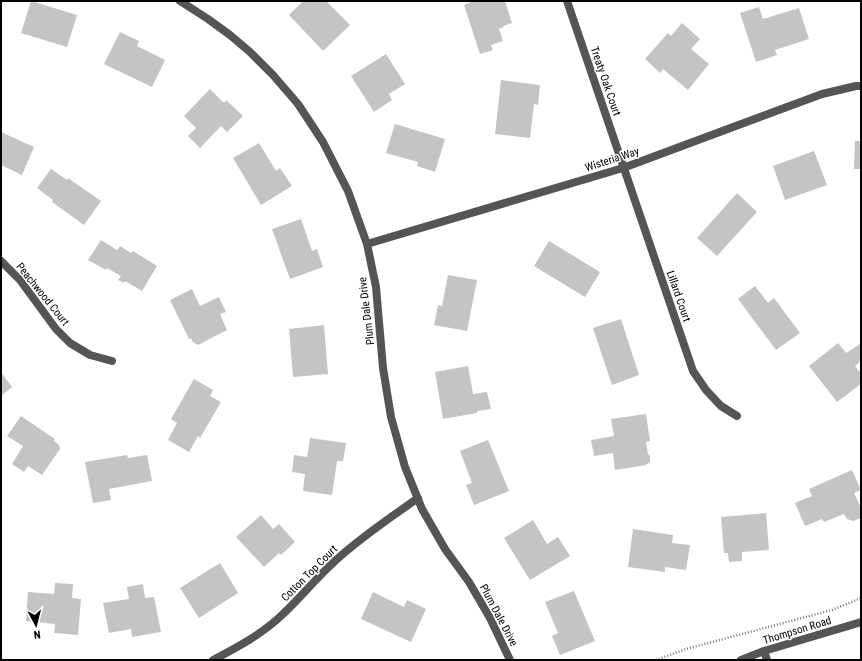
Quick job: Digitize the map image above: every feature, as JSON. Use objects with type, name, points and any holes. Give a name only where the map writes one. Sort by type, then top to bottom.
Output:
[{"type":"street","name":"Plum Dale Drive","points":[[180,1],[230,35],[273,75],[298,104],[323,142],[348,191],[367,244],[376,287],[383,368],[391,417],[405,467],[422,509],[445,549],[469,582],[490,618],[510,660]]},
{"type":"street","name":"Treaty Oak Court","points":[[567,1],[623,168]]},
{"type":"street","name":"Wisteria Way","points":[[367,244],[623,168],[822,94],[861,86]]},
{"type":"street","name":"Lillard Court","points":[[623,168],[693,371],[706,390],[721,406],[737,416]]},
{"type":"street","name":"Peachwood Court","points":[[1,261],[20,280],[56,329],[70,343],[90,354],[112,361]]},
{"type":"street","name":"Cotton Top Court","points":[[213,660],[239,647],[266,629],[284,614],[335,561],[370,532],[418,498]]},
{"type":"street","name":"Thompson Road","points":[[741,660],[861,622]]},
{"type":"street","points":[[764,652],[767,660]]},
{"type":"path","points":[[656,660],[686,649],[832,610],[861,598]]},
{"type":"building","points":[[31,1],[77,15],[67,47],[21,33]]},
{"type":"building","points":[[303,1],[326,1],[350,25],[323,51],[289,15]]},
{"type":"building","points":[[474,1],[505,1],[512,23],[499,29],[503,41],[491,45],[493,50],[480,54],[464,5]]},
{"type":"building","points":[[759,7],[763,19],[799,8],[809,39],[775,50],[777,55],[756,62],[740,13]]},
{"type":"building","points":[[682,23],[700,39],[691,49],[709,64],[688,90],[663,69],[660,73],[645,59],[668,33],[671,36]]},
{"type":"building","points":[[120,32],[139,41],[137,46],[165,60],[152,87],[104,64]]},
{"type":"building","points":[[386,54],[405,84],[389,94],[392,100],[374,112],[351,76]]},
{"type":"building","points":[[501,80],[540,85],[538,105],[534,104],[530,138],[495,134]]},
{"type":"building","points":[[210,89],[224,103],[226,100],[243,116],[227,132],[221,126],[200,148],[188,136],[196,128],[184,116]]},
{"type":"building","points":[[395,124],[445,139],[435,172],[417,166],[418,162],[386,153]]},
{"type":"building","points":[[1,132],[34,147],[22,175],[1,165]]},
{"type":"building","points":[[855,141],[861,141],[861,169],[854,169]]},
{"type":"building","points":[[259,143],[276,171],[280,168],[292,186],[261,205],[233,158]]},
{"type":"building","points":[[814,151],[827,185],[785,200],[773,166]]},
{"type":"building","points":[[51,169],[67,180],[68,178],[101,201],[84,225],[52,202],[53,200],[37,188]]},
{"type":"building","points":[[737,193],[757,212],[717,256],[697,238]]},
{"type":"building","points":[[301,219],[312,251],[317,249],[323,267],[290,279],[272,229]]},
{"type":"building","points":[[101,240],[117,250],[120,246],[131,253],[133,251],[157,266],[142,291],[125,281],[124,283],[118,280],[121,276],[88,260]]},
{"type":"building","points":[[549,241],[600,272],[585,297],[534,266]]},
{"type":"building","points":[[448,275],[477,280],[467,331],[434,325],[438,305],[442,306]]},
{"type":"building","points":[[755,286],[768,303],[774,298],[800,333],[776,350],[738,299]]},
{"type":"building","points":[[192,289],[200,306],[219,297],[226,312],[220,314],[227,330],[198,345],[193,342],[191,338],[189,339],[170,300]]},
{"type":"building","points":[[621,319],[639,375],[612,385],[593,328]]},
{"type":"building","points":[[324,325],[328,374],[293,377],[289,329]]},
{"type":"building","points":[[838,343],[846,353],[861,344],[861,361],[855,366],[861,374],[861,384],[837,402],[809,366]]},
{"type":"building","points":[[468,366],[473,394],[487,392],[491,409],[443,419],[435,372]]},
{"type":"building","points":[[1,372],[12,387],[1,396]]},
{"type":"building","points":[[194,379],[213,390],[210,396],[221,402],[200,438],[198,436],[189,452],[168,440],[177,423],[171,419]]},
{"type":"building","points":[[646,414],[650,441],[646,442],[650,462],[646,465],[615,470],[613,453],[594,456],[591,440],[614,436],[611,419]]},
{"type":"building","points":[[21,416],[55,439],[54,441],[59,445],[60,449],[42,475],[28,466],[24,472],[12,464],[23,446],[7,436]]},
{"type":"building","points":[[310,438],[346,443],[343,461],[337,461],[332,495],[303,491],[305,474],[292,472],[294,455],[307,457]]},
{"type":"building","points":[[488,440],[509,491],[474,505],[466,485],[472,483],[460,451]]},
{"type":"building","points":[[127,455],[128,458],[147,455],[152,481],[109,489],[111,500],[93,503],[85,462]]},
{"type":"building","points":[[852,470],[861,490],[854,493],[861,508],[861,518],[853,521],[847,519],[844,514],[824,522],[822,519],[805,526],[795,503],[812,496],[809,489]]},
{"type":"building","points":[[766,513],[769,550],[742,552],[742,561],[729,562],[728,553],[724,553],[721,517]]},
{"type":"building","points":[[261,515],[273,529],[279,524],[295,542],[281,555],[279,553],[264,567],[236,537]]},
{"type":"building","points":[[533,520],[547,544],[558,537],[570,556],[530,580],[504,538]]},
{"type":"building","points":[[633,529],[673,535],[672,543],[690,545],[686,570],[665,567],[665,572],[628,567]]},
{"type":"building","points":[[220,563],[238,593],[199,618],[180,588]]},
{"type":"building","points":[[55,583],[73,584],[72,598],[81,599],[78,635],[54,633],[55,624],[26,621],[28,592],[54,594]]},
{"type":"building","points":[[143,584],[145,598],[154,597],[161,632],[132,637],[131,629],[109,633],[103,603],[129,599],[127,587]]},
{"type":"building","points":[[574,591],[595,641],[560,655],[552,636],[558,633],[545,602]]},
{"type":"building","points":[[373,592],[404,607],[407,600],[426,609],[411,642],[361,619]]}]
